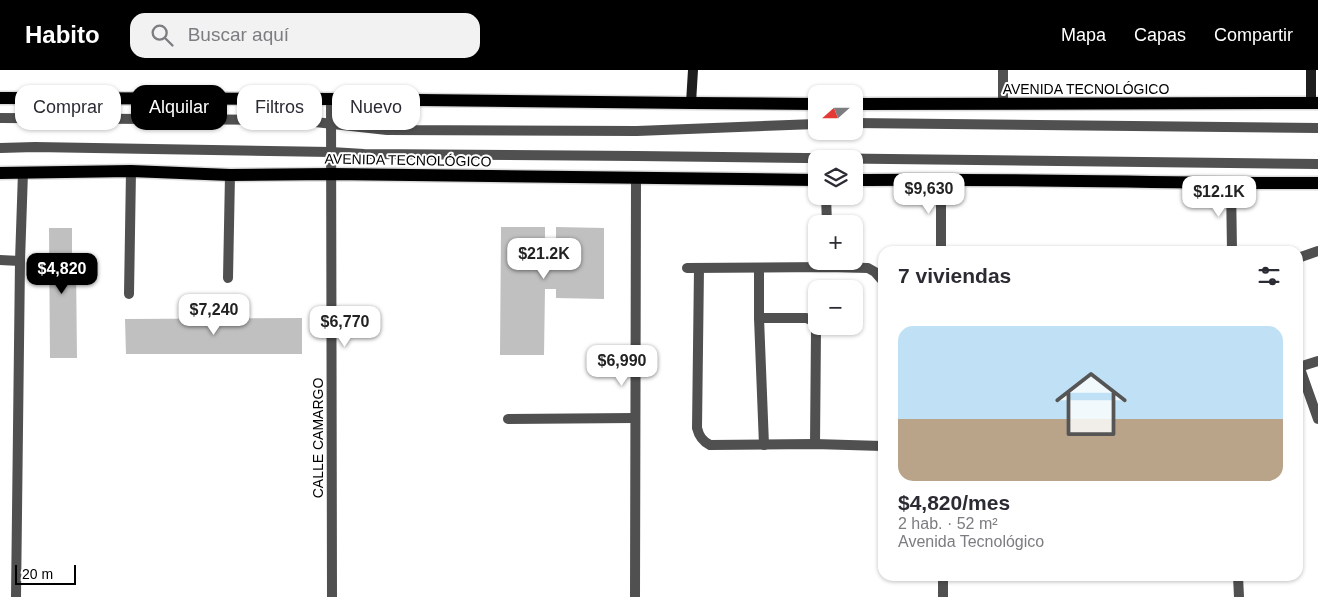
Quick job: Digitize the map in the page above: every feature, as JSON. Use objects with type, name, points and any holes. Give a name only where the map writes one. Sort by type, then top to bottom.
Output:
[{"type":"main road","points":[[0,98],[808,104]]},
{"type":"main road","name":"AVENIDA TECNOLÓGICO","points":[[863,104],[1315,103]]},
{"type":"main road","name":"AVENIDA TECNOLÓGICO","points":[[0,173],[131,171],[230,175],[332,174],[808,180]]},
{"type":"main road","points":[[863,180],[941,179],[1318,184]]},
{"type":"street","points":[[691,103],[692,70]]},
{"type":"street","points":[[1003,70],[1003,104]]},
{"type":"street","points":[[1311,70],[1315,103]]},
{"type":"street","name":"CALLE CAMARGO","points":[[331,99],[332,597]]},
{"type":"street","points":[[0,118],[297,120],[387,130],[618,131],[808,124]]},
{"type":"street","points":[[863,123],[1318,128]]},
{"type":"street","points":[[0,148],[35,147],[364,154],[1318,164]]},
{"type":"street","points":[[129,294],[131,171]]},
{"type":"street","points":[[16,597],[20,261],[23,172]]},
{"type":"street","points":[[228,278],[230,175]]},
{"type":"street","points":[[635,597],[636,178]]},
{"type":"street","points":[[941,179],[941,246]]},
{"type":"street","points":[[1231,184],[1232,246]]},
{"type":"street","points":[[1303,256],[1318,251]]},
{"type":"street","points":[[0,260],[20,261]]},
{"type":"street","points":[[687,268],[759,268],[808,265]]},
{"type":"street","points":[[699,268],[697,428],[698,434],[705,443],[710,445],[815,444],[878,446]]},
{"type":"street","points":[[759,268],[764,445]]},
{"type":"street","points":[[863,268],[868,268],[878,275]]},
{"type":"street","points":[[760,318],[806,318],[815,324],[815,444]]},
{"type":"street","points":[[1303,364],[1318,361]]},
{"type":"street","points":[[1303,378],[1318,419]]},
{"type":"street","points":[[508,419],[634,418]]},
{"type":"street","points":[[943,581],[943,597]]},
{"type":"street","points":[[1238,581],[1239,597]]},
{"type":"building","points":[[501,227],[545,227],[545,265],[556,265],[556,227],[604,228],[604,299],[556,298],[556,289],[545,289],[544,355],[500,355]]},
{"type":"building","points":[[49,228],[72,228],[72,266],[76,266],[77,358],[50,358]]},
{"type":"building","points":[[302,318],[302,354],[126,354],[125,319]]}]
